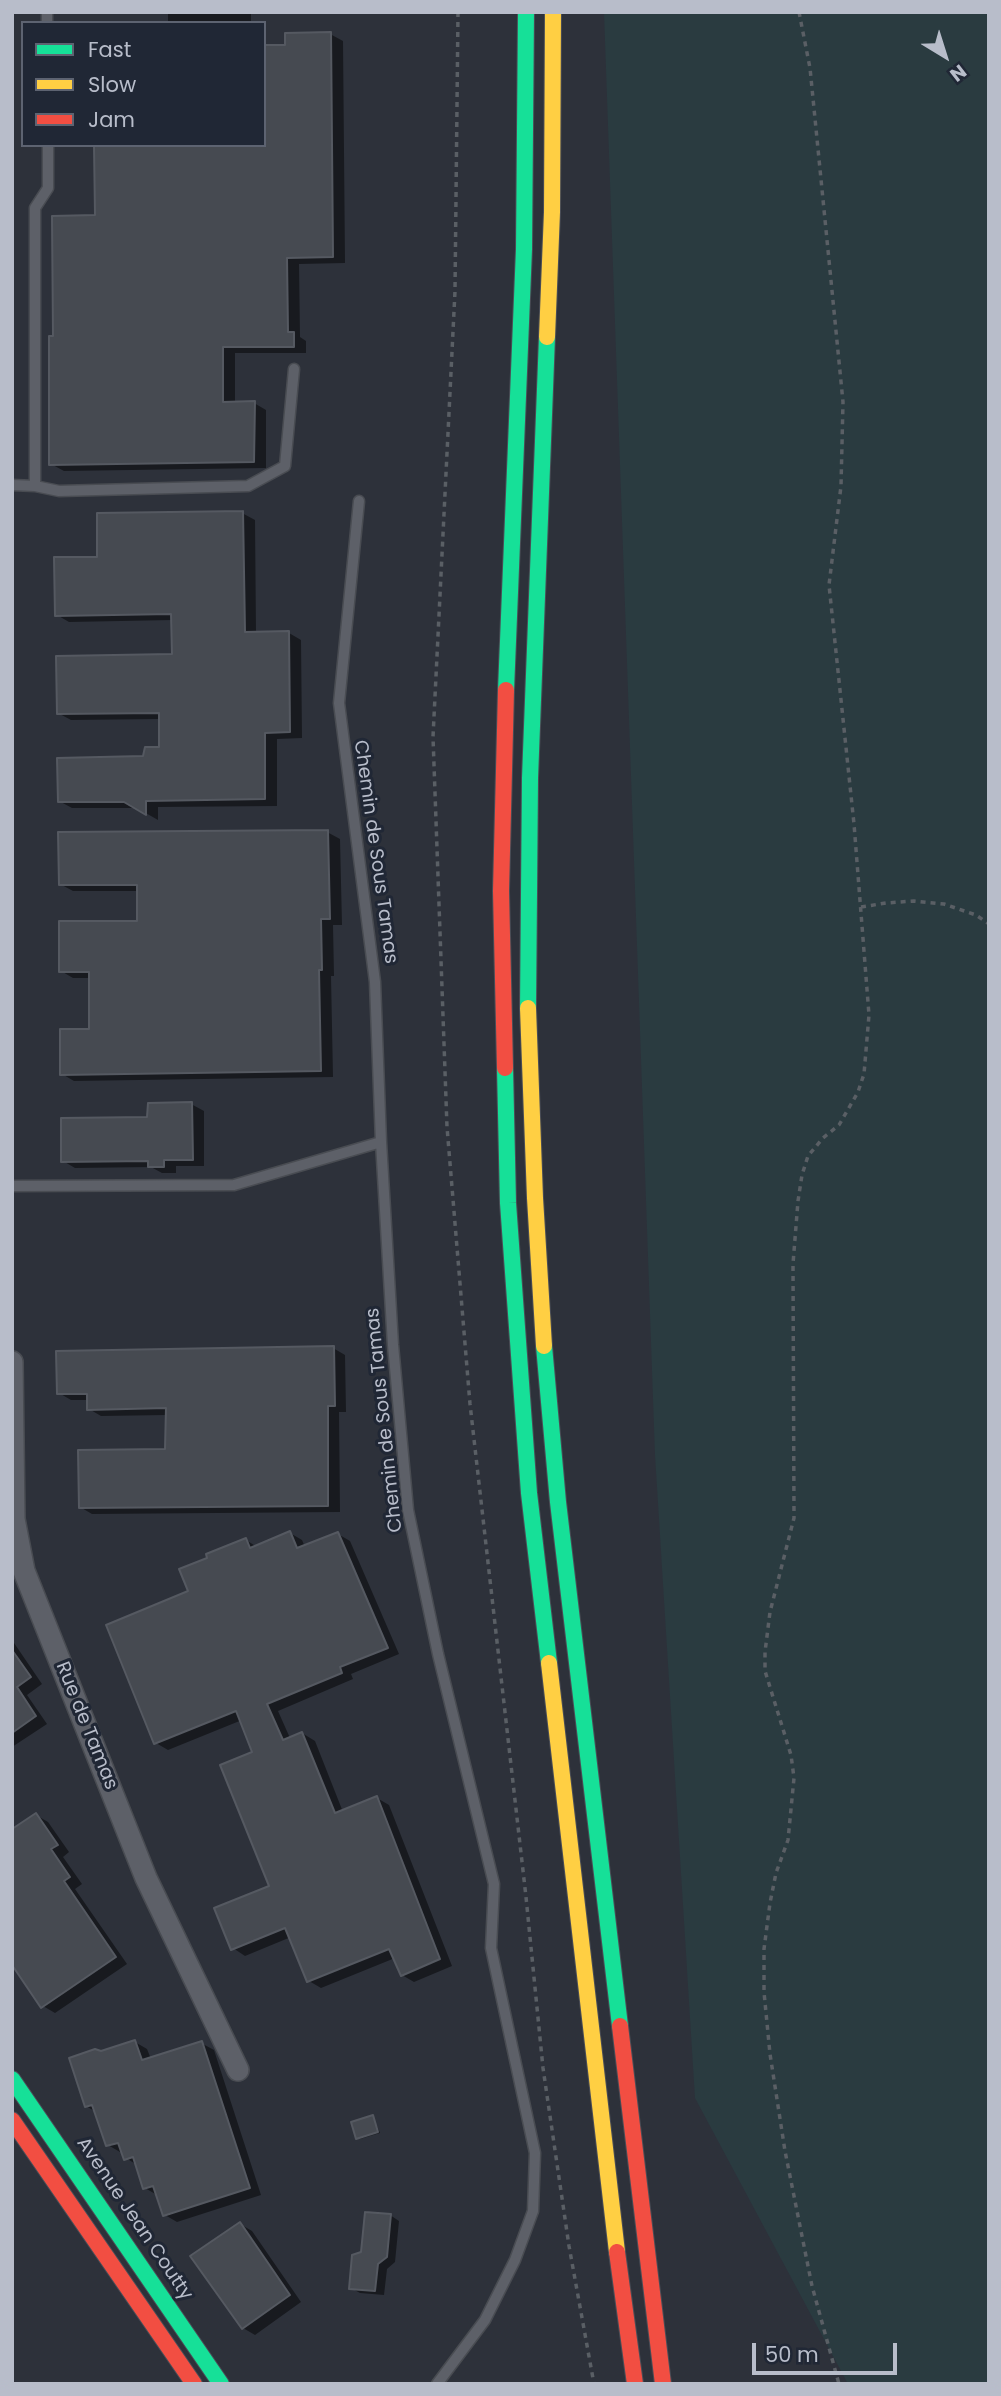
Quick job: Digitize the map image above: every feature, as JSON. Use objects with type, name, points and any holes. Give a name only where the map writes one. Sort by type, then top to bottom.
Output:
[{"type":"main road","points":[[526,12],[524,249],[501,878],[508,1203],[529,1493],[635,2384]]},
{"type":"main road","points":[[553,12],[552,212],[530,778],[528,1006],[534,1198],[558,1502],[663,2384]]},
{"type":"main road","name":"Avenue Jean Coutty","points":[[12,2079],[221,2384]]},
{"type":"main road","points":[[12,2120],[194,2384]]},
{"type":"street","name":"Rue de Tamas","points":[[12,1362],[14,1519],[24,1571],[146,1878],[238,2070]]},
{"type":"lane","points":[[35,486],[35,208],[48,188],[48,147]]},
{"type":"lane","points":[[12,485],[59,491],[248,486],[285,466],[294,369]]},
{"type":"lane","name":"Chemin de Sous Tamas","points":[[359,501],[339,703],[375,982],[393,1345],[408,1510],[441,1667],[494,1884],[491,1948],[534,2153],[533,2211],[515,2260],[485,2320],[436,2384]]},
{"type":"lane","points":[[12,1186],[234,1185],[381,1142]]},
{"type":"path","points":[[799,12],[810,68],[843,402],[841,486],[829,585],[869,1015],[864,1074],[850,1109],[839,1125],[823,1138],[808,1156],[798,1200],[793,1277],[794,1518],[770,1612],[765,1652],[765,1671],[791,1755],[794,1777],[788,1840],[776,1873],[764,1949],[764,1992],[770,2054],[785,2151],[812,2286],[839,2384]]},
{"type":"path","points":[[861,907],[914,901],[944,904],[976,915],[989,924]]},
{"type":"shaded area","points":[[604,12],[989,12],[989,2384],[848,2384],[695,2098],[655,1455]]},
{"type":"building","points":[[331,32],[333,257],[287,258],[288,332],[294,332],[294,347],[223,347],[223,402],[255,401],[254,462],[49,465],[49,336],[53,336],[52,216],[95,215],[94,147],[266,147],[266,45],[285,45],[285,33]]},
{"type":"building","points":[[243,511],[245,632],[289,631],[290,732],[265,733],[265,799],[146,801],[146,815],[124,802],[58,802],[57,758],[143,756],[145,747],[159,747],[159,713],[57,714],[56,656],[172,654],[171,614],[55,616],[54,557],[97,557],[97,513]]},
{"type":"building","points":[[328,830],[330,919],[321,919],[322,970],[319,970],[321,1071],[60,1075],[60,1029],[89,1029],[89,972],[59,972],[59,921],[137,921],[137,885],[59,885],[58,832]]},
{"type":"building","points":[[192,1102],[193,1160],[164,1160],[164,1167],[148,1167],[148,1161],[61,1162],[61,1118],[147,1117],[148,1103]]},
{"type":"building","points":[[334,1346],[335,1406],[328,1406],[328,1506],[79,1508],[78,1450],[165,1449],[166,1408],[87,1410],[87,1394],[57,1394],[56,1351]]},
{"type":"building","points":[[290,1531],[297,1548],[338,1532],[388,1648],[340,1667],[342,1673],[267,1704],[283,1740],[302,1732],[335,1813],[377,1796],[440,1959],[401,1976],[389,1949],[307,1982],[285,1928],[231,1950],[214,1908],[269,1886],[220,1765],[252,1752],[236,1711],[154,1744],[106,1625],[188,1591],[179,1569],[207,1558],[206,1554],[246,1538],[250,1548]]},
{"type":"building","points":[[12,1650],[31,1677],[17,1687],[36,1716],[12,1733]]},
{"type":"building","points":[[36,1813],[58,1845],[51,1849],[70,1877],[64,1881],[116,1957],[41,2008],[12,1965],[12,1829]]},
{"type":"building","points":[[135,2040],[142,2060],[202,2041],[250,2188],[163,2216],[153,2186],[143,2189],[133,2157],[124,2160],[118,2143],[106,2146],[92,2105],[85,2107],[69,2058]]},
{"type":"building","points":[[373,2115],[378,2132],[356,2139],[351,2122]]},
{"type":"building","points":[[365,2212],[391,2214],[387,2257],[378,2264],[375,2291],[349,2289],[352,2255],[361,2252]]},
{"type":"building","points":[[240,2222],[290,2295],[242,2329],[190,2256]]},
{"type":"traffic: fast","points":[[506,690],[524,249],[526,12]]},
{"type":"traffic: fast","points":[[528,1008],[530,778],[547,337]]},
{"type":"traffic: fast","points":[[505,1068],[508,1203],[529,1493],[549,1663]]},
{"type":"traffic: fast","points":[[544,1346],[558,1502],[620,2026]]},
{"type":"traffic: fast","points":[[12,2079],[221,2384]]},
{"type":"traffic: slow","points":[[547,337],[552,212],[553,12]]},
{"type":"traffic: slow","points":[[528,1008],[544,1346]]},
{"type":"traffic: slow","points":[[549,1663],[617,2252]]},
{"type":"traffic: jam","points":[[505,1068],[501,891],[506,690]]},
{"type":"traffic: jam","points":[[620,2026],[663,2384]]},
{"type":"traffic: jam","points":[[12,2120],[194,2384]]},
{"type":"traffic: jam","points":[[617,2252],[635,2384]]}]
